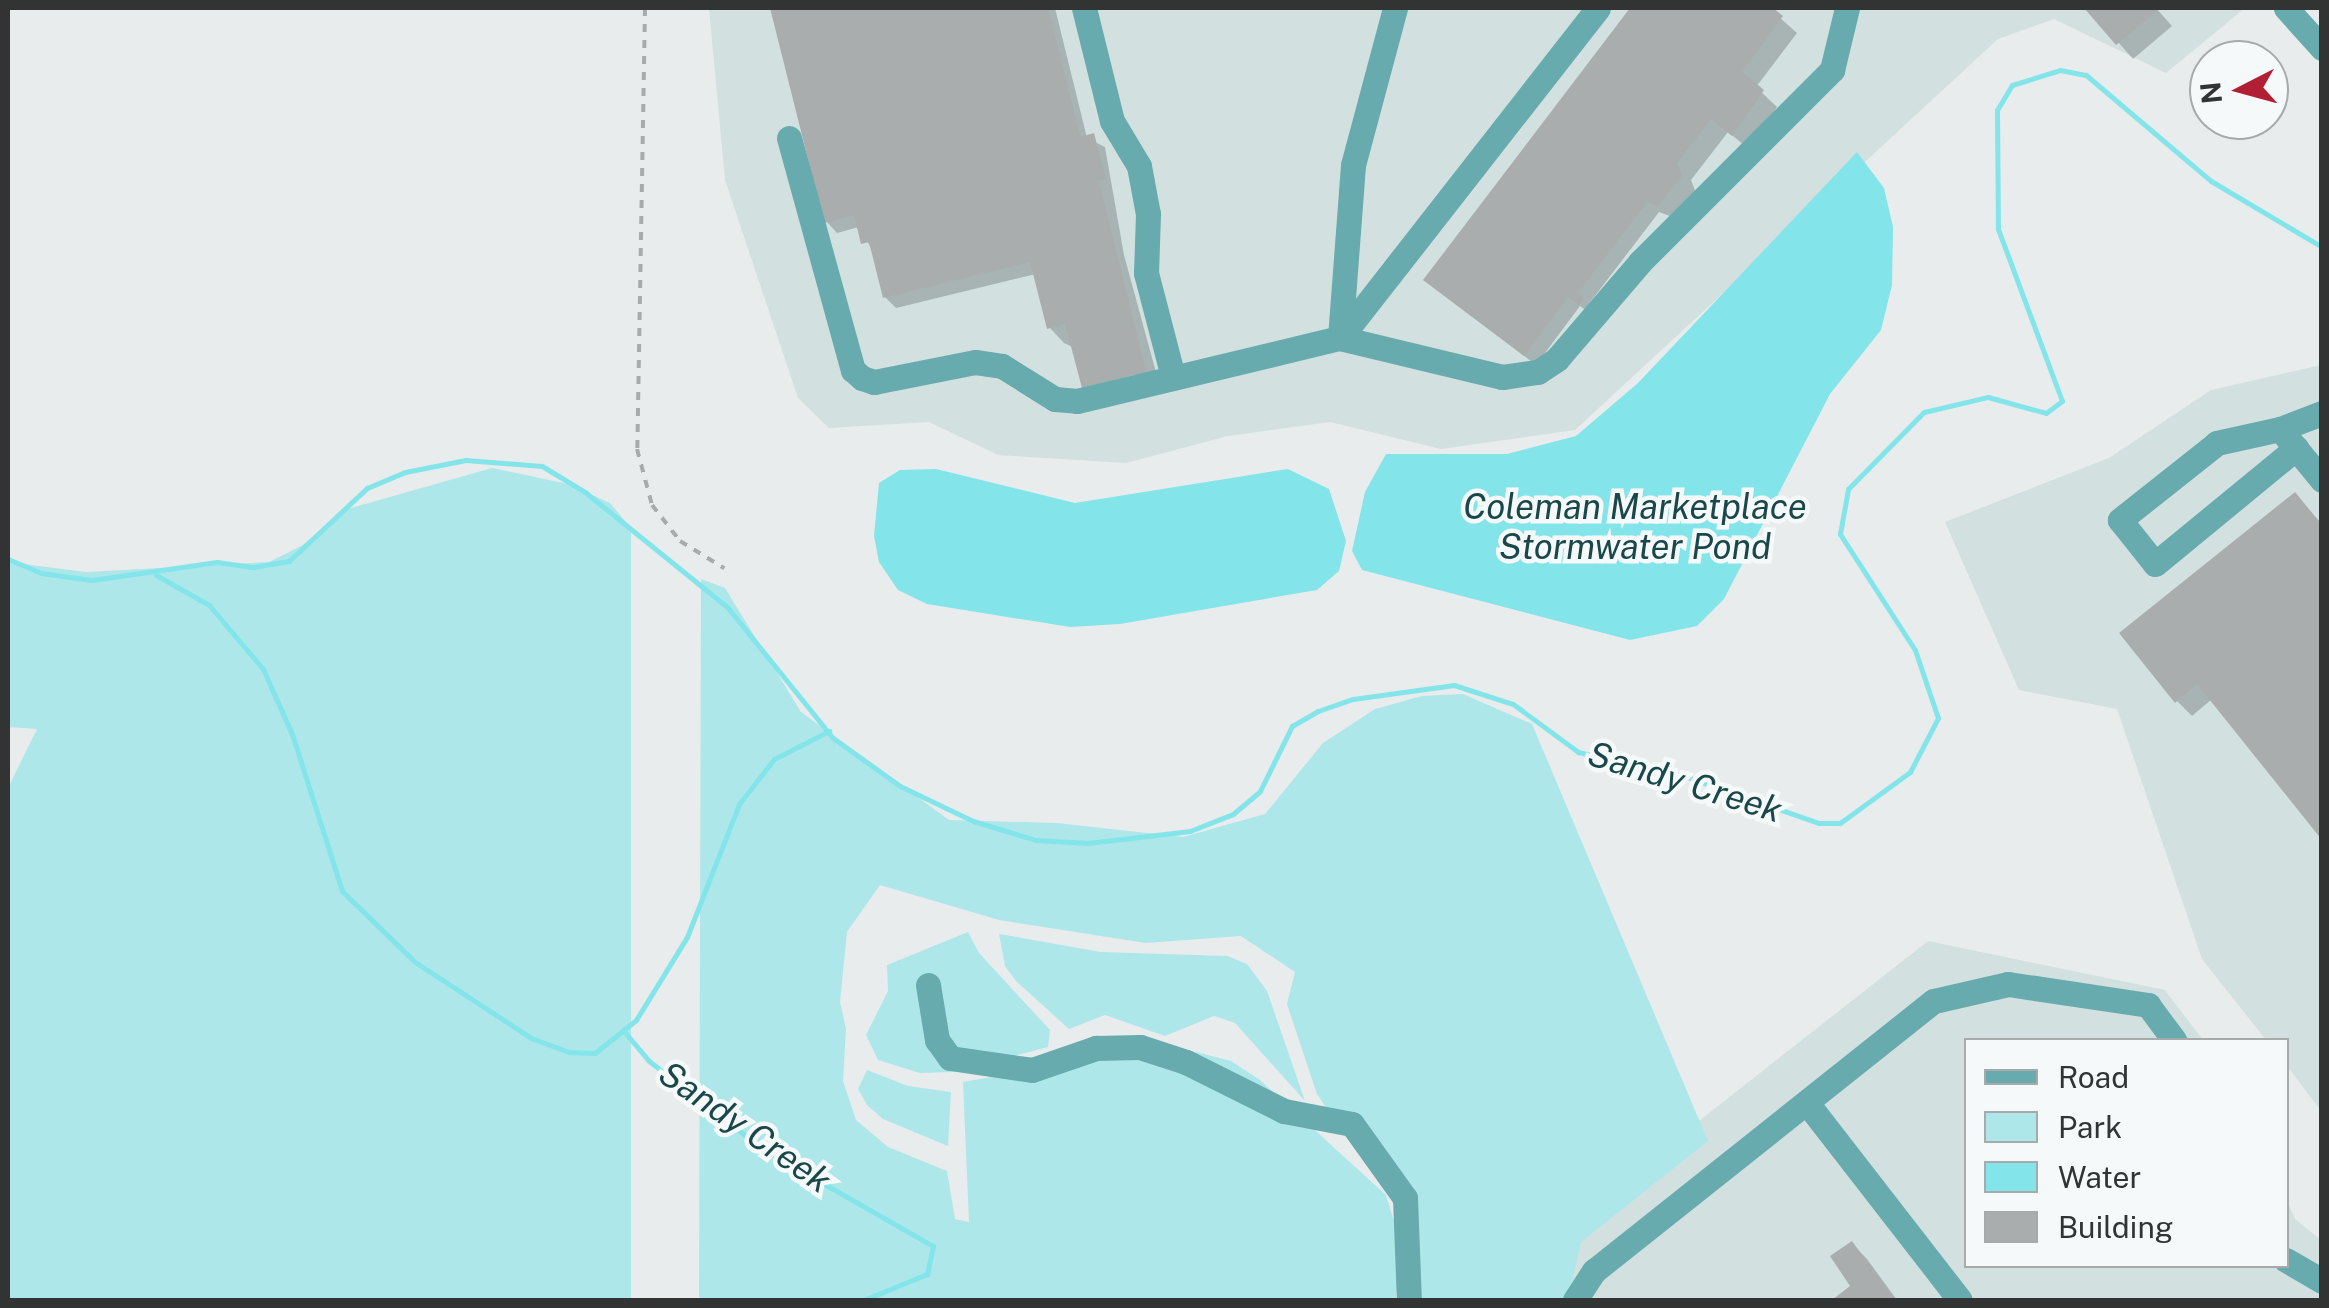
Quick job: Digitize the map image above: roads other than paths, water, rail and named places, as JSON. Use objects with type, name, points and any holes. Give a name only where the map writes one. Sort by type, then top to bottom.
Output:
[{"type":"street","points":[[1084,8],[1112,121],[1138,166],[1148,214],[1146,273],[1173,376]]},
{"type":"street","points":[[1340,338],[1352,164],[1395,8]]},
{"type":"street","points":[[1340,338],[1598,8]]},
{"type":"street","points":[[789,138],[853,370],[874,382],[975,362],[1002,366],[1056,399],[1077,400],[1340,338],[1502,376],[1538,372],[1557,359],[1640,262],[1832,70],[1847,8]]},
{"type":"street","points":[[2286,8],[2322,48]]},
{"type":"street","points":[[2288,439],[2217,443],[2120,520],[2155,564],[2322,412]]},
{"type":"street","points":[[2288,439],[2322,480]]},
{"type":"street","points":[[1575,1300],[1594,1272],[1934,1001],[1967,990],[2008,984],[2148,1005],[2173,1038]]},
{"type":"street","points":[[928,985],[937,1040],[950,1058],[1032,1070],[1112,1045],[1140,1048],[1186,1062],[1284,1111],[1352,1124],[1404,1198],[1409,1300]]},
{"type":"street","points":[[1807,1102],[1960,1300]]},
{"type":"street","points":[[2289,1262],[2322,1281]]},
{"type":"water","name":"Coleman Marketplace Stormwater Pond","points":[[1857,152],[1884,188],[1893,227],[1892,285],[1881,330],[1830,394],[1724,599],[1697,626],[1630,640],[1362,570],[1352,551],[1365,492],[1386,454],[1507,454],[1576,436],[1638,383]]},
{"type":"water","points":[[936,469],[1075,503],[1288,469],[1329,489],[1346,541],[1339,571],[1317,590],[1120,624],[1070,627],[927,604],[898,590],[879,562],[874,536],[879,483],[900,470]]},
{"type":"waterway","name":"Sandy Creek","points":[[8,559],[41,573],[92,580],[217,562],[254,567],[289,561],[367,488],[405,472],[466,460],[542,466],[585,492],[728,608],[833,738],[900,786],[973,821],[1036,840],[1088,843],[1190,831],[1233,814],[1260,791],[1292,726],[1318,711],[1353,699],[1454,685],[1513,704],[1578,752],[1684,776],[1819,823],[1840,823],[1910,772],[1938,718],[1915,650],[1840,534],[1848,489],[1924,412],[1988,397],[2046,413],[2062,401],[1998,229],[1997,110],[2012,85],[2060,70],[2086,75],[2211,181],[2322,247]]},
{"type":"waterway","points":[[156,575],[209,605],[263,669],[292,734],[342,891],[415,962],[531,1038],[569,1052],[595,1053],[636,1020],[687,937],[739,804],[774,759],[829,731]]},
{"type":"waterway","name":"Sandy Creek","points":[[623,1030],[649,1061],[763,1149],[933,1246],[927,1274],[864,1300]]}]
